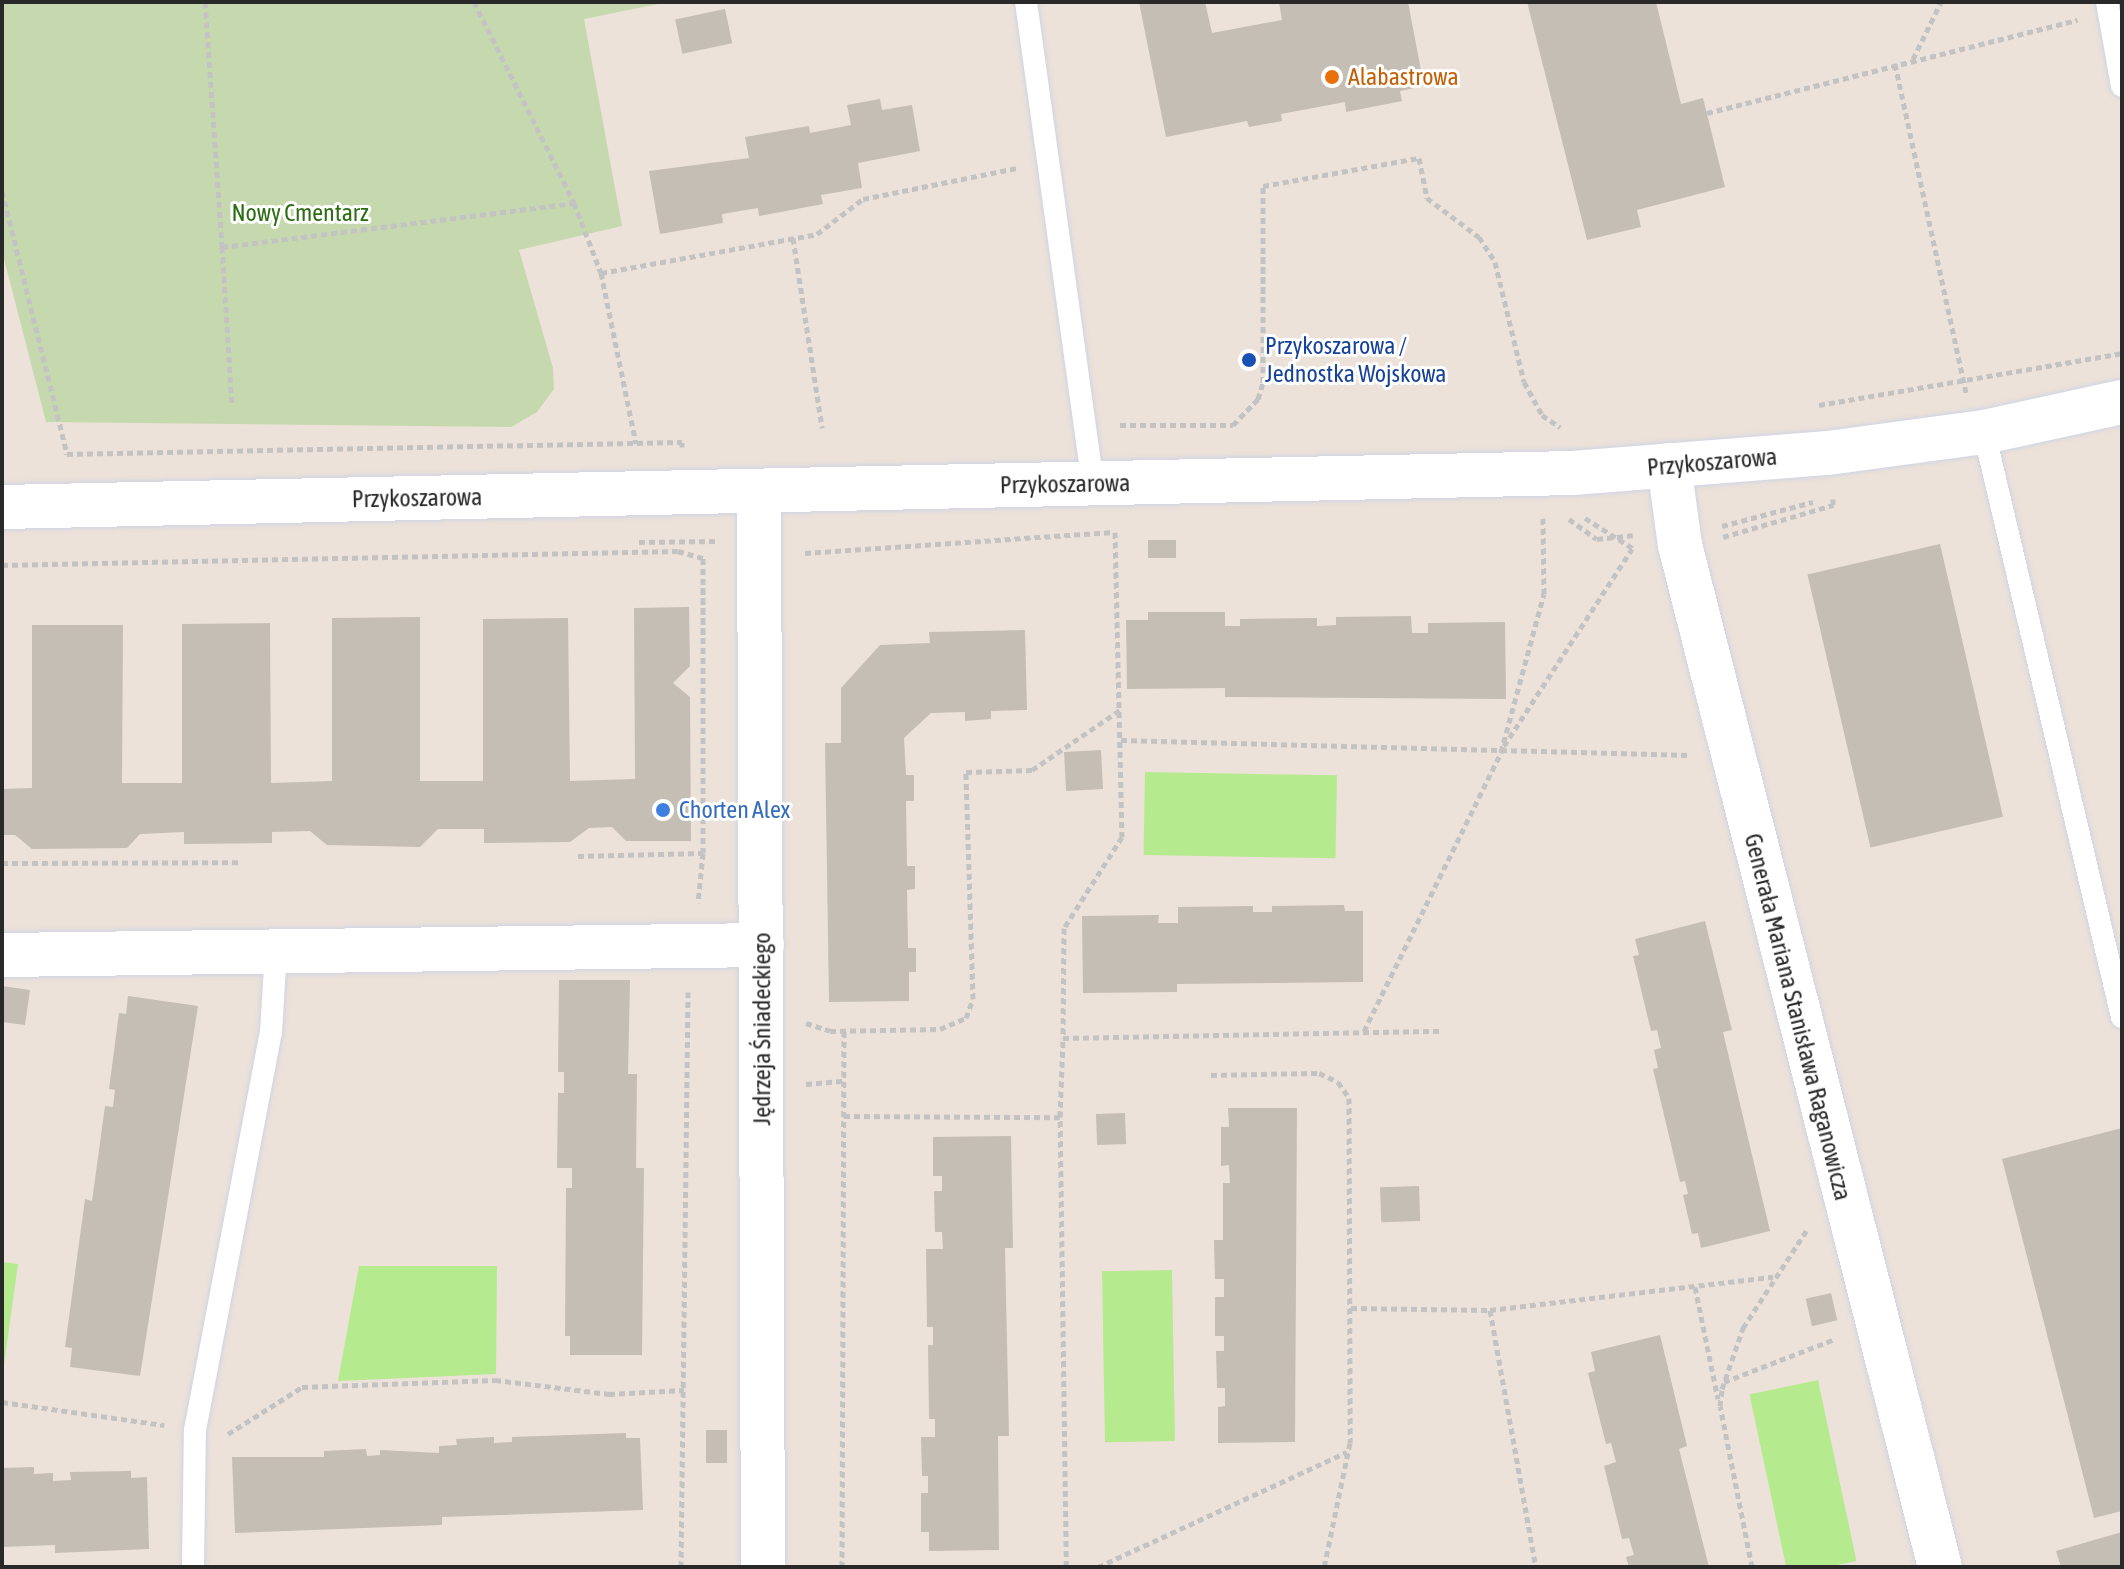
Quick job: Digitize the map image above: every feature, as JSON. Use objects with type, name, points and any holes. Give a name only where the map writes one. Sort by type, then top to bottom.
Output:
[{"type":"street","name":"Przykoszarowa","points":[[2,507],[1573,473],[1828,453],[1983,411],[2122,402]]},
{"type":"street","name":"Generała Mariana Stanisława Raganowicza","points":[[1669,465],[1680,545],[1940,1567]]},
{"type":"street","name":"Jędrzeja Śniadeckiego","points":[[759,491],[763,1567]]},
{"type":"street","points":[[2,955],[762,945]]},
{"type":"lane","points":[[1026,2],[1045,163],[1093,483]]},
{"type":"lane","points":[[2108,7],[2122,86]]},
{"type":"lane","points":[[1983,411],[2122,1017]]},
{"type":"lane","points":[[193,1567],[195,1430],[271,1032],[276,951]]},
{"type":"path","points":[[205,2],[232,406]]},
{"type":"path","points":[[474,2],[574,203],[601,273],[636,443]]},
{"type":"path","points":[[1913,59],[1941,2]]},
{"type":"path","points":[[1707,113],[2108,7]]},
{"type":"path","points":[[1895,64],[1966,393],[1983,411]]},
{"type":"path","points":[[1084,426],[1233,425],[1250,411],[1263,383],[1263,186],[1419,158],[1427,198],[1479,237],[1495,262],[1532,401],[1542,415],[1573,433]]},
{"type":"path","points":[[601,273],[817,234],[863,199],[1045,163]]},
{"type":"path","points":[[2,191],[67,454],[682,442]]},
{"type":"path","points":[[222,247],[574,203]]},
{"type":"path","points":[[793,238],[822,428]]},
{"type":"path","points":[[2044,376],[2122,360]]},
{"type":"path","points":[[1953,395],[1966,393]]},
{"type":"path","points":[[1574,511],[1632,549],[1680,545],[1833,505],[1828,453]]},
{"type":"path","points":[[1527,518],[1551,515]]},
{"type":"path","points":[[1501,752],[1544,594],[1543,518]]},
{"type":"path","points":[[2,565],[678,551],[703,558],[1131,531]]},
{"type":"path","points":[[844,1116],[1060,1117],[1064,928],[1122,837],[1115,532]]},
{"type":"path","points":[[1364,1031],[1501,752],[1632,549]]},
{"type":"path","points":[[681,1567],[688,980],[703,853],[703,558]]},
{"type":"path","points":[[803,1020],[818,1029],[844,1031],[940,1029],[966,1018],[973,999],[966,772],[1032,770],[1120,710]]},
{"type":"path","points":[[1121,740],[1698,755]]},
{"type":"path","points":[[578,856],[703,853]]},
{"type":"path","points":[[2,863],[239,862]]},
{"type":"path","points":[[842,1567],[844,1031]]},
{"type":"path","points":[[1063,1038],[1443,1031]]},
{"type":"path","points":[[1211,1075],[1319,1073],[1345,1088],[1351,1111],[1348,1452],[1324,1567]]},
{"type":"path","points":[[1060,1111],[1066,1567]]},
{"type":"path","points":[[1720,1406],[1724,1382],[1743,1328],[1773,1277],[1816,1221]]},
{"type":"path","points":[[1351,1308],[1490,1310],[1773,1277]]},
{"type":"path","points":[[1695,1287],[1752,1567]]},
{"type":"path","points":[[1490,1310],[1536,1567]]},
{"type":"path","points":[[1724,1382],[1847,1335]]},
{"type":"path","points":[[2,1402],[225,1436],[302,1387],[495,1380],[609,1394],[684,1390]]},
{"type":"path","points":[[1098,1567],[1348,1452]]},
{"type":"green space","name":"Nowy Cmentarz","points":[[2,2],[668,2],[584,19],[622,226],[519,250],[553,368],[554,389],[537,412],[511,427],[46,422],[2,251]]},
{"type":"green space","points":[[1145,772],[1337,775],[1336,858],[1144,855]]},
{"type":"green space","points":[[2,1262],[18,1264],[3,1372],[2,1372]]},
{"type":"green space","points":[[359,1266],[497,1266],[496,1374],[338,1381]]},
{"type":"green space","points":[[1172,1270],[1175,1441],[1105,1442],[1102,1271]]},
{"type":"green space","points":[[1818,1380],[1856,1561],[1828,1567],[1786,1567],[1750,1395]]},
{"type":"building","points":[[1139,2],[1205,2],[1212,33],[1282,20],[1279,2],[1408,2],[1424,86],[1400,91],[1402,101],[1346,112],[1345,102],[1281,114],[1282,121],[1249,127],[1247,121],[1166,137]]},
{"type":"building","points":[[1527,2],[1656,2],[1681,104],[1703,98],[1725,187],[1637,210],[1641,227],[1587,240]]},
{"type":"building","points":[[725,9],[732,43],[682,54],[675,20]]},
{"type":"building","points":[[880,99],[882,110],[912,105],[920,151],[858,163],[862,188],[821,195],[823,204],[759,216],[758,208],[722,214],[723,223],[660,234],[649,171],[749,158],[745,137],[809,126],[810,133],[851,125],[847,105]]},
{"type":"building","points":[[1148,540],[1176,540],[1176,558],[1148,558]]},
{"type":"building","points":[[1940,544],[2003,817],[1870,847],[1807,575]]},
{"type":"building","points":[[689,607],[690,666],[673,683],[690,697],[691,841],[626,841],[612,827],[589,828],[570,842],[484,843],[484,829],[438,829],[420,847],[327,845],[310,831],[272,832],[272,843],[184,844],[184,832],[140,834],[127,848],[32,849],[15,835],[2,835],[2,789],[32,788],[32,625],[123,625],[122,783],[182,783],[182,624],[270,623],[271,783],[332,781],[332,618],[420,617],[420,781],[483,781],[483,619],[568,618],[570,781],[635,779],[634,608]]},
{"type":"building","points":[[1148,612],[1225,612],[1225,626],[1240,626],[1240,619],[1317,618],[1317,626],[1336,625],[1336,617],[1411,616],[1412,633],[1428,633],[1428,623],[1505,622],[1506,699],[1225,697],[1225,688],[1127,689],[1126,620],[1148,620]]},
{"type":"building","points":[[1025,630],[1027,710],[991,711],[991,719],[965,721],[965,712],[931,713],[904,738],[906,775],[914,775],[914,801],[906,801],[907,866],[915,866],[915,889],[907,890],[908,948],[916,948],[916,972],[909,972],[909,1001],[829,1002],[825,743],[841,743],[841,688],[880,645],[930,643],[929,632]]},
{"type":"building","points":[[1101,750],[1103,789],[1066,791],[1064,752]]},
{"type":"building","points":[[1344,905],[1345,911],[1363,911],[1363,982],[1177,984],[1177,992],[1083,993],[1082,916],[1159,915],[1158,923],[1178,923],[1178,907],[1253,906],[1253,912],[1272,912],[1272,906]]},
{"type":"building","points":[[1705,921],[1732,1030],[1723,1032],[1770,1231],[1701,1248],[1698,1233],[1692,1234],[1683,1195],[1688,1194],[1685,1181],[1680,1182],[1653,1069],[1658,1068],[1654,1050],[1661,1048],[1657,1030],[1651,1031],[1633,956],[1639,955],[1635,939]]},
{"type":"building","points":[[559,980],[630,980],[628,1074],[637,1074],[636,1168],[644,1168],[642,1355],[570,1355],[570,1336],[565,1336],[566,1188],[572,1188],[572,1168],[557,1168],[558,1093],[564,1093],[564,1072],[558,1072]]},
{"type":"building","points":[[2,986],[30,990],[25,1025],[2,1022]]},
{"type":"building","points":[[128,996],[198,1006],[140,1376],[70,1367],[72,1348],[65,1347],[85,1199],[92,1201],[105,1106],[113,1107],[115,1090],[109,1089],[119,1013],[126,1014]]},
{"type":"building","points":[[1228,1108],[1297,1108],[1295,1442],[1218,1443],[1218,1407],[1225,1406],[1225,1388],[1217,1388],[1216,1351],[1224,1351],[1224,1336],[1215,1336],[1215,1297],[1224,1297],[1224,1279],[1215,1279],[1214,1240],[1223,1240],[1223,1183],[1230,1183],[1229,1165],[1221,1166],[1221,1127],[1229,1127]]},
{"type":"building","points":[[1125,1113],[1126,1144],[1097,1145],[1096,1114]]},
{"type":"building","points":[[2122,1128],[2122,1511],[2094,1518],[2002,1159]]},
{"type":"building","points":[[1011,1136],[1013,1248],[1005,1248],[1009,1436],[998,1436],[999,1550],[929,1551],[929,1532],[921,1532],[921,1493],[928,1493],[928,1476],[922,1476],[921,1437],[935,1437],[935,1419],[929,1419],[928,1345],[933,1345],[933,1327],[927,1327],[926,1249],[943,1249],[942,1232],[935,1232],[934,1191],[942,1191],[942,1176],[933,1176],[933,1137]]},
{"type":"building","points":[[1419,1186],[1420,1221],[1381,1222],[1380,1187]]},
{"type":"building","points":[[1831,1293],[1837,1320],[1812,1326],[1806,1299]]},
{"type":"building","points":[[1660,1335],[1687,1446],[1679,1449],[1709,1567],[1629,1567],[1626,1557],[1634,1555],[1629,1538],[1622,1539],[1604,1466],[1616,1462],[1611,1443],[1606,1444],[1588,1373],[1595,1371],[1591,1352]]},
{"type":"building","points":[[706,1430],[727,1430],[727,1463],[706,1463]]},
{"type":"building","points":[[626,1433],[626,1438],[640,1438],[643,1510],[442,1517],[442,1525],[235,1533],[232,1457],[324,1457],[324,1451],[366,1449],[367,1456],[380,1455],[380,1450],[439,1453],[439,1446],[457,1445],[456,1439],[494,1437],[494,1443],[512,1442],[512,1437]]},
{"type":"building","points":[[34,1467],[34,1474],[53,1473],[53,1481],[71,1480],[70,1472],[131,1471],[131,1478],[147,1477],[149,1549],[55,1553],[55,1545],[2,1547],[2,1468]]},
{"type":"building","points":[[2122,1532],[2122,1567],[2061,1567],[2056,1551]]},
{"type":"place","name":"Alabastrowa","points":[[1332,77]]},
{"type":"place","name":"Przykoszarowa / Jednostka Wojskowa","points":[[1249,360]]},
{"type":"place","name":"Chorten Alex","points":[[663,810]]}]
